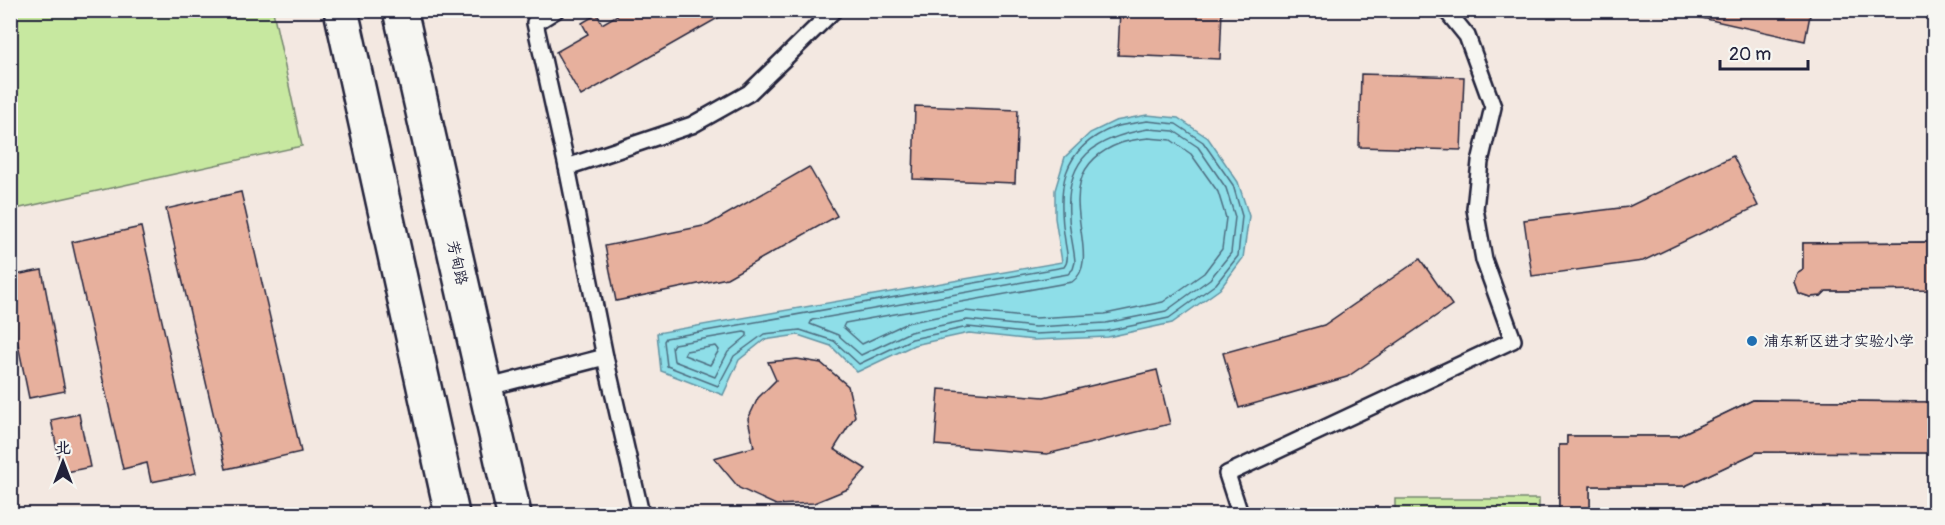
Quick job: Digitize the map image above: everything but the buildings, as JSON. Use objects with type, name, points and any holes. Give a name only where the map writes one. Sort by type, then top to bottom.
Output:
[{"type":"main road","points":[[341,10],[453,514]]},
{"type":"main road","name":"芳甸路","points":[[400,10],[514,514]]},
{"type":"lane","points":[[556,10],[535,23],[605,357],[641,514]]},
{"type":"lane","points":[[567,167],[692,125],[749,93],[834,10]]},
{"type":"lane","points":[[1240,514],[1227,474],[1513,340],[1484,260],[1475,210],[1480,162],[1493,107],[1467,36],[1446,10]]},
{"type":"lane","points":[[485,388],[605,357]]},
{"type":"green space","points":[[10,11],[273,11],[302,146],[11,210]]},
{"type":"green space","points":[[1395,499],[1539,499],[1539,514],[1395,514]]},
{"type":"water","points":[[1147,115],[1178,118],[1208,138],[1238,182],[1249,216],[1243,258],[1220,289],[1172,323],[1108,337],[1034,340],[969,333],[914,345],[857,372],[831,346],[798,335],[764,340],[739,360],[723,395],[661,371],[657,333],[1062,262],[1055,218],[1055,190],[1065,157],[1090,133],[1115,121]]},
{"type":"place","name":"浦东新区进才实验小学","points":[[1752,341]]}]
